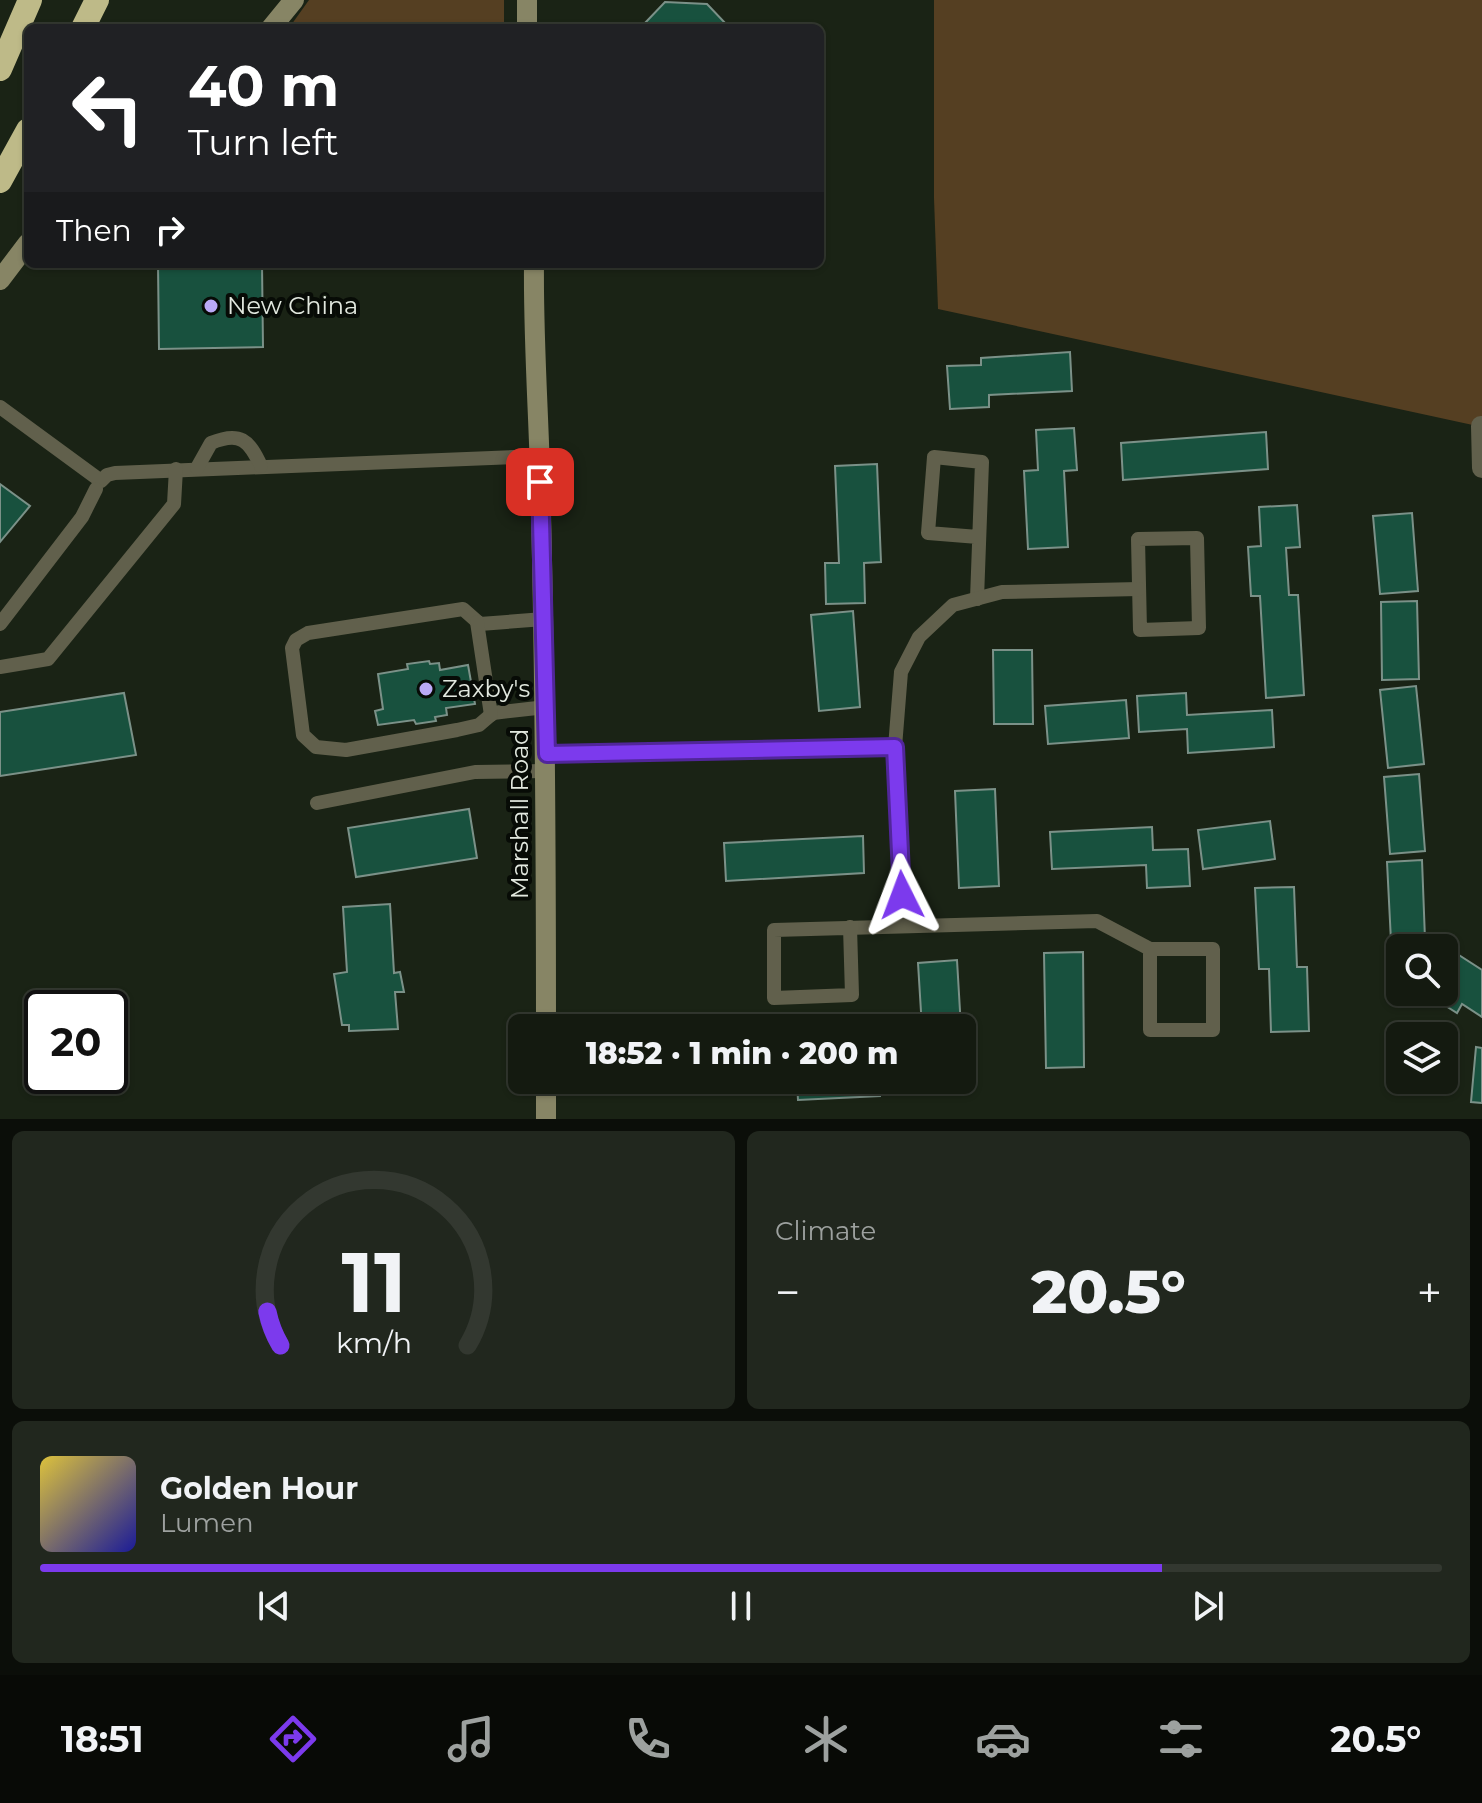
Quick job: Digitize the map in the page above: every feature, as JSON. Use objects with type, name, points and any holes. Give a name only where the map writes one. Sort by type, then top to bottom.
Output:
[{"type":"highway","points":[[0,69],[30,0]]},
{"type":"highway","points":[[85,24],[97,0]]},
{"type":"highway","points":[[0,181],[24,137]]},
{"type":"main road","points":[[274,24],[294,0]]},
{"type":"main road","points":[[527,0],[527,24]]},
{"type":"main road","points":[[0,280],[24,248]]},
{"type":"main road","name":"Marshall Road","points":[[534,268],[547,762],[546,1014]]},
{"type":"main road","points":[[546,1094],[546,1119]]},
{"type":"street","points":[[1481,426],[1482,468]]},
{"type":"lane","points":[[0,407],[101,481],[115,473],[176,469],[539,456]]},
{"type":"lane","points":[[197,468],[211,443],[235,437],[252,446],[261,466]]},
{"type":"lane","points":[[977,599],[982,462],[934,457],[928,533],[978,537]]},
{"type":"lane","points":[[0,667],[48,659],[174,504],[176,469]]},
{"type":"lane","points":[[0,624],[82,517],[96,489]]},
{"type":"lane","points":[[1197,538],[1199,628],[1140,630],[1139,589],[1138,539],[1197,538]]},
{"type":"lane","points":[[904,925],[895,747],[901,672],[919,637],[953,605],[1002,592],[1139,589]]},
{"type":"lane","points":[[544,619],[480,624],[463,609],[308,633],[296,640],[292,648],[303,735],[316,747],[346,750],[468,728],[479,725],[491,715],[546,707]]},
{"type":"lane","points":[[477,622],[491,715]]},
{"type":"lane","points":[[317,803],[475,772],[547,762],[895,747]]},
{"type":"lane","points":[[850,927],[852,995],[774,998],[774,930],[850,927],[904,925],[1097,921],[1150,949],[1213,949],[1213,1030],[1150,1030],[1150,949]]},
{"type":"shaded area","points":[[309,0],[504,0],[504,24],[292,24]]},
{"type":"shaded area","points":[[934,0],[1482,0],[1482,427],[938,309],[934,198]]},
{"type":"building","points":[[665,2],[707,4],[726,24],[646,24]]},
{"type":"building","name":"New China","points":[[158,268],[262,268],[263,347],[159,349]]},
{"type":"building","points":[[1070,352],[1072,391],[989,395],[989,407],[950,409],[947,366],[981,365],[981,358]]},
{"type":"building","points":[[1074,428],[1077,470],[1064,471],[1068,547],[1028,549],[1024,471],[1038,470],[1036,430]]},
{"type":"building","points":[[1266,432],[1268,469],[1123,480],[1121,443]]},
{"type":"building","points":[[877,464],[881,562],[864,563],[865,603],[826,604],[825,563],[839,563],[835,466]]},
{"type":"building","points":[[0,484],[30,506],[0,542]]},
{"type":"building","points":[[1297,505],[1300,547],[1286,548],[1289,595],[1298,595],[1304,695],[1266,698],[1260,596],[1251,596],[1248,547],[1261,546],[1259,507]]},
{"type":"building","points":[[1412,513],[1418,591],[1380,594],[1373,516]]},
{"type":"building","points":[[1417,601],[1419,679],[1382,680],[1381,602]]},
{"type":"building","points":[[853,611],[860,707],[819,711],[811,615]]},
{"type":"building","points":[[993,650],[1032,650],[1033,724],[994,724]]},
{"type":"building","name":"Zaxby's","points":[[429,661],[430,664],[439,663],[440,670],[468,665],[475,704],[446,708],[447,715],[435,717],[436,721],[416,724],[414,720],[378,725],[375,711],[383,709],[378,674],[408,669],[407,664]]},
{"type":"building","points":[[1416,686],[1424,764],[1388,768],[1380,690]]},
{"type":"building","points":[[124,693],[136,755],[0,776],[0,712]]},
{"type":"building","points":[[1186,693],[1187,715],[1272,710],[1274,747],[1188,753],[1187,729],[1139,732],[1137,696]]},
{"type":"building","points":[[1126,700],[1129,738],[1048,744],[1045,706]]},
{"type":"building","points":[[1419,774],[1425,851],[1390,854],[1384,777]]},
{"type":"building","points":[[995,789],[999,886],[959,888],[955,791]]},
{"type":"building","points":[[469,809],[477,858],[356,877],[348,828]]},
{"type":"building","points":[[1270,821],[1275,859],[1203,869],[1198,830]]},
{"type":"building","points":[[1152,827],[1153,850],[1188,849],[1190,886],[1147,888],[1146,865],[1052,869],[1050,832]]},
{"type":"building","points":[[863,836],[864,873],[726,881],[724,843]]},
{"type":"building","points":[[1422,860],[1425,934],[1391,934],[1387,862]]},
{"type":"building","points":[[1294,887],[1297,967],[1307,967],[1309,1031],[1271,1032],[1269,969],[1259,969],[1255,888]]},
{"type":"building","points":[[390,904],[394,973],[400,972],[404,992],[395,992],[398,1029],[349,1031],[349,1025],[342,1025],[334,974],[347,972],[343,907]]},
{"type":"building","points":[[1083,952],[1084,1067],[1046,1068],[1044,953]]},
{"type":"building","points":[[1458,954],[1482,970],[1482,1017],[1462,1004],[1457,1013],[1446,1006],[1458,1006]]},
{"type":"building","points":[[957,960],[960,1014],[921,1014],[918,963]]},
{"type":"building","points":[[1476,1047],[1482,1048],[1482,1103],[1471,1102]]},
{"type":"building","points":[[798,1094],[880,1096],[798,1100]]},
{"type":"place","name":"New China","points":[[211,306]]},
{"type":"place","name":"Zaxby's","points":[[426,689]]},
{"type":"route","points":[[540,482],[547,754],[895,747],[902,895]]}]
